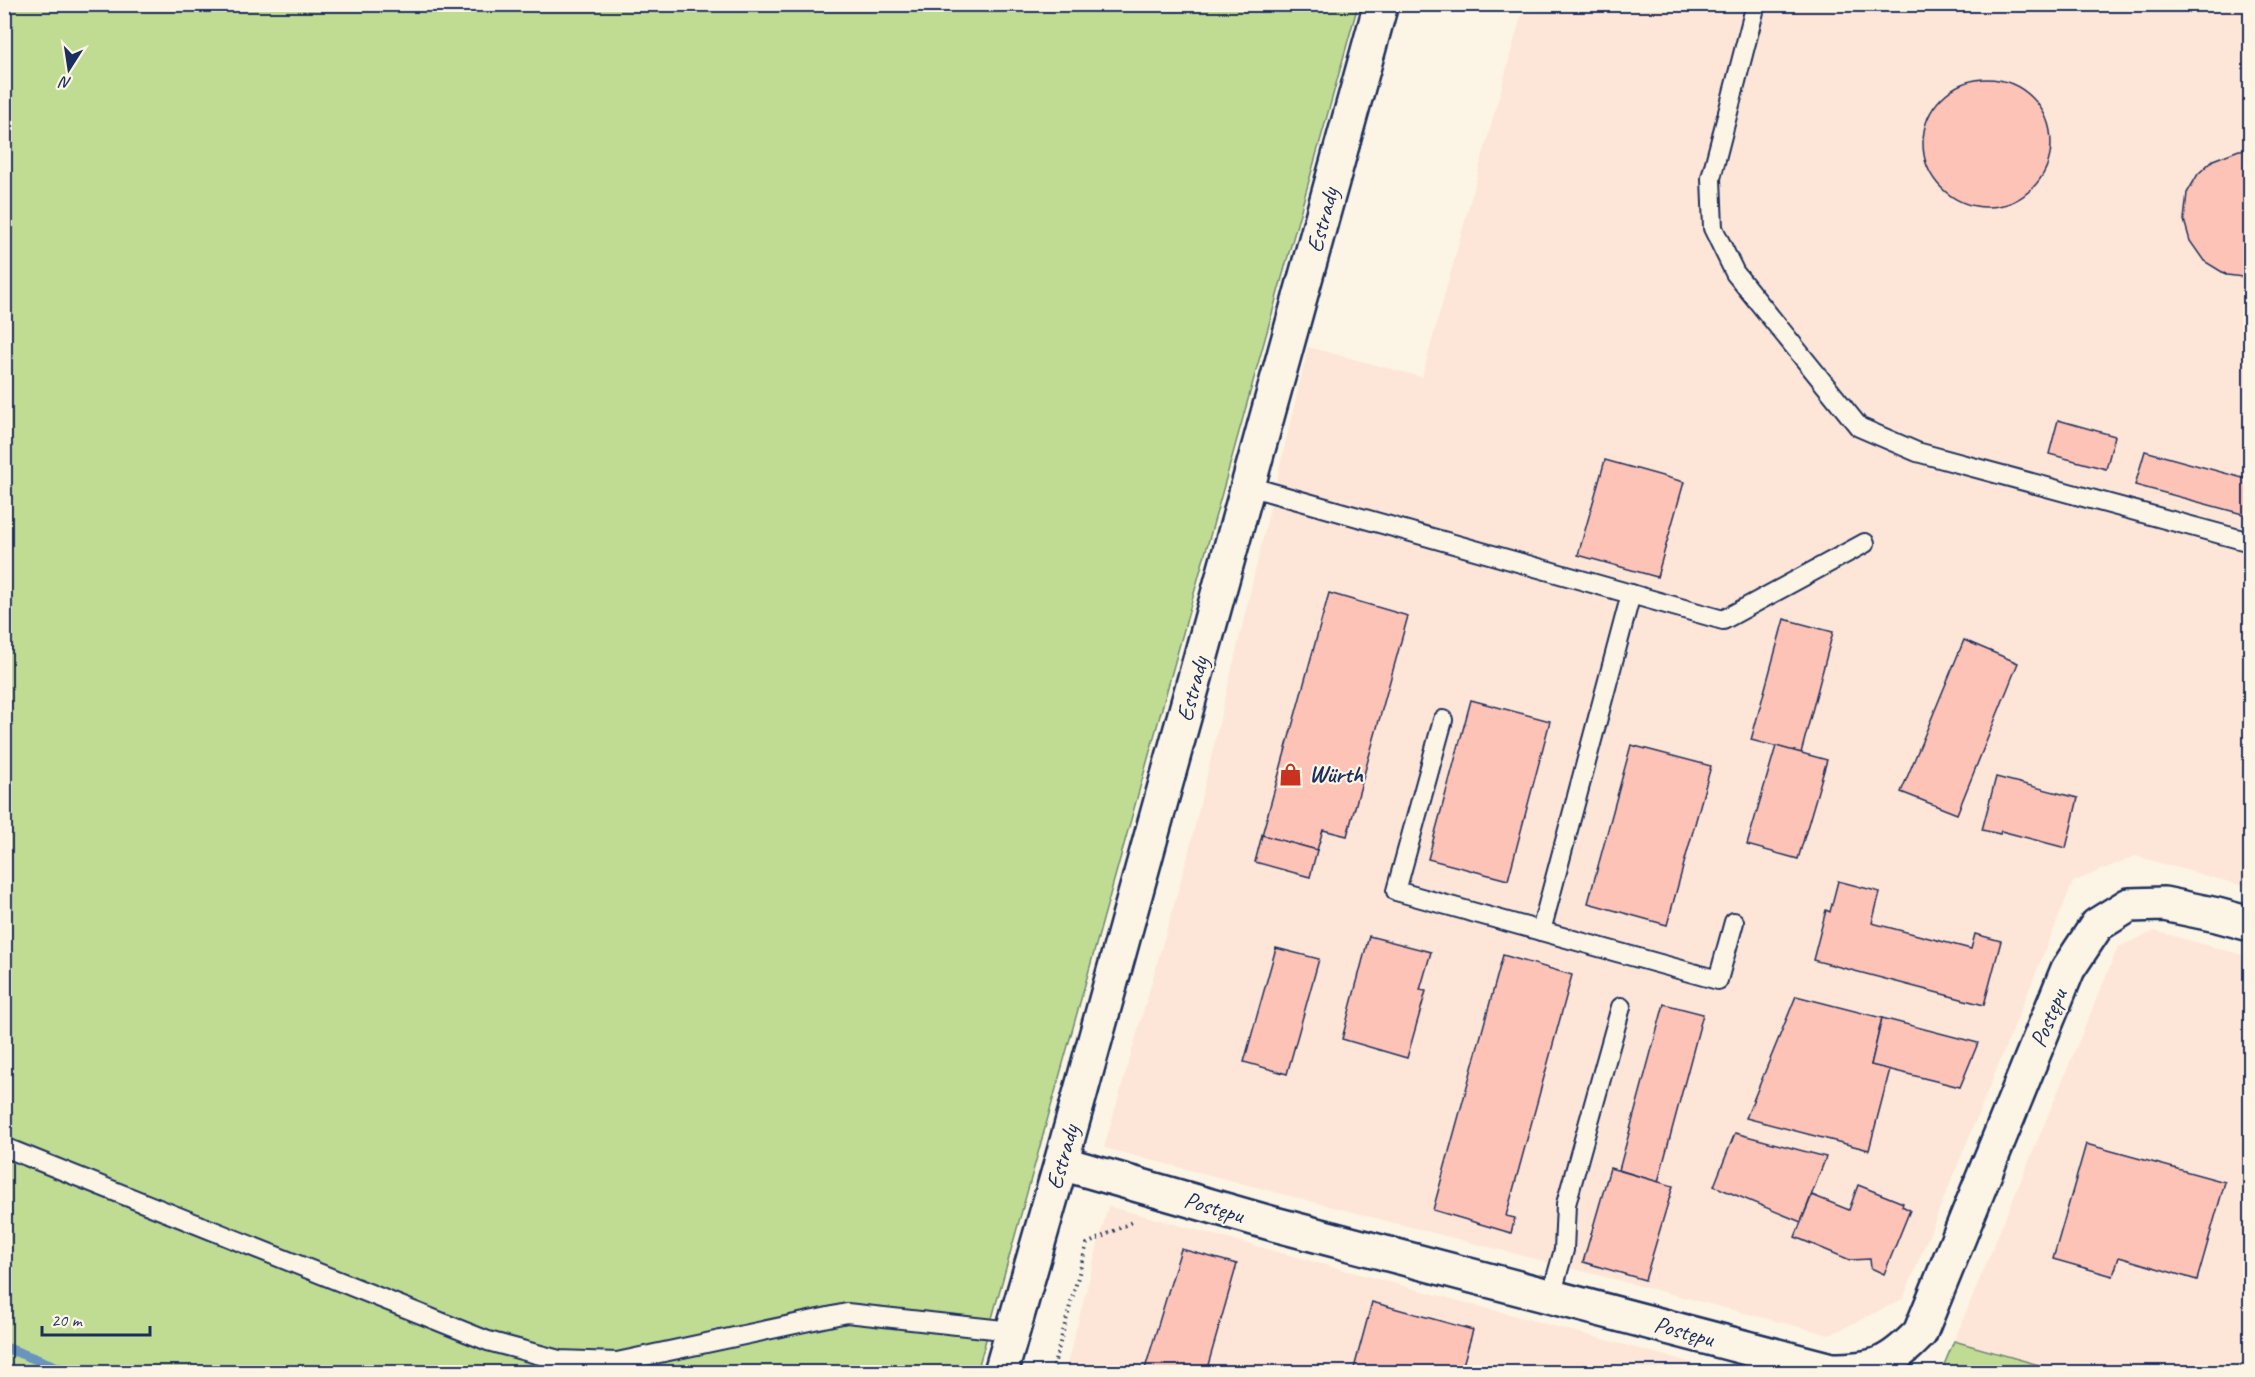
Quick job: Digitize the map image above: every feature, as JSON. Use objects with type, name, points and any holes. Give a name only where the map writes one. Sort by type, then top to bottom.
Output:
[{"type":"street","name":"Estrady","points":[[1001,1372],[1061,1163],[1381,4]]},
{"type":"street","name":"Postępu","points":[[1061,1163],[1274,1224],[1831,1370],[1864,1370],[1884,1363],[1902,1352],[1920,1333],[2068,969],[2097,925],[2129,906],[2164,904],[2250,924]]},
{"type":"lane","points":[[1756,4],[1711,178],[1713,228],[1735,273],[1859,427],[1917,452],[2250,542]]},
{"type":"lane","points":[[1248,486],[1723,620],[1866,543]]},
{"type":"lane","points":[[1541,932],[1630,594]]},
{"type":"lane","points":[[1443,720],[1396,891],[1718,980],[1734,922]]},
{"type":"lane","points":[[1551,1296],[1564,1250],[1566,1204],[1621,1007]]},
{"type":"lane","points":[[4,1147],[488,1341],[559,1360],[617,1362],[847,1313],[1012,1331]]},
{"type":"path","points":[[1052,1372],[1087,1244],[1143,1217]]},
{"type":"shaded area","points":[[1524,5],[2250,5],[2250,888],[2135,856],[2073,882],[1903,1299],[1830,1335],[1104,1148],[1187,859],[1308,347],[1422,377]]},
{"type":"shaded area","points":[[2155,931],[2250,957],[2250,1372],[2064,1372],[1954,1341],[2118,947]]},
{"type":"shaded area","points":[[1108,1206],[1396,1284],[1727,1372],[1065,1372]]},
{"type":"green space","points":[[5,5],[1358,5],[977,1372],[5,1372]]},
{"type":"green space","points":[[1954,1341],[2064,1372],[1941,1372]]},
{"type":"building","points":[[1987,79],[2012,84],[2032,98],[2046,118],[2051,143],[2046,168],[2032,188],[2012,202],[1987,207],[1962,202],[1942,188],[1928,168],[1923,143],[1928,118],[1942,98],[1962,84]]},
{"type":"building","points":[[2239,150],[2250,150],[2250,278],[2227,275],[2204,261],[2190,241],[2184,220],[2187,193],[2198,174],[2213,160]]},
{"type":"building","points":[[2058,420],[2115,436],[2106,469],[2049,454]]},
{"type":"building","points":[[2145,451],[2250,480],[2250,516],[2135,485]]},
{"type":"building","points":[[1605,460],[1684,482],[1657,577],[1578,555]]},
{"type":"building","points":[[1329,593],[1408,616],[1347,836],[1323,830],[1317,850],[1262,835]]},
{"type":"building","points":[[1784,619],[1833,632],[1801,753],[1751,740]]},
{"type":"building","points":[[1964,640],[2018,663],[1957,814],[1901,792]]},
{"type":"building","points":[[1471,700],[1550,721],[1508,880],[1428,859]]},
{"type":"building","points":[[1631,745],[1711,766],[1667,925],[1588,903]]},
{"type":"building","points":[[1776,746],[1827,760],[1798,859],[1747,845]]},
{"type":"building","points":[[1996,777],[2078,798],[2066,848],[2001,831],[2000,834],[1982,830]]},
{"type":"building","points":[[1262,835],[1317,850],[1310,877],[1255,862]]},
{"type":"building","points":[[1838,881],[1880,892],[1872,923],[1971,949],[1975,934],[2001,941],[1984,1005],[1813,960],[1826,910],[1830,912]]},
{"type":"building","points":[[1369,936],[1431,952],[1420,990],[1426,991],[1407,1058],[1342,1039]]},
{"type":"building","points":[[1276,948],[1319,959],[1287,1074],[1244,1062]]},
{"type":"building","points":[[1503,955],[1572,975],[1506,1216],[1515,1218],[1511,1233],[1433,1210]]},
{"type":"building","points":[[1796,996],[1882,1018],[1871,1065],[1890,1069],[1869,1150],[1746,1118]]},
{"type":"building","points":[[1664,1004],[1703,1014],[1658,1182],[1619,1170]]},
{"type":"building","points":[[1882,1018],[1978,1043],[1960,1087],[1871,1065]]},
{"type":"building","points":[[1735,1133],[1826,1157],[1801,1222],[1714,1186]]},
{"type":"building","points":[[2086,1144],[2225,1182],[2197,1280],[2119,1257],[2113,1276],[2053,1259]]},
{"type":"building","points":[[1610,1168],[1673,1186],[1645,1280],[1583,1262]]},
{"type":"building","points":[[1858,1185],[1903,1203],[1902,1206],[1910,1210],[1884,1274],[1871,1268],[1870,1259],[1850,1260],[1795,1237],[1812,1195],[1849,1210]]},
{"type":"building","points":[[1181,1249],[1237,1264],[1206,1372],[1144,1372]]},
{"type":"building","points":[[1372,1302],[1473,1330],[1461,1372],[1353,1372]]},
{"type":"waterway","points":[[4,1347],[70,1372]]},
{"type":"place","name":"Würth","points":[[1291,774]]}]
